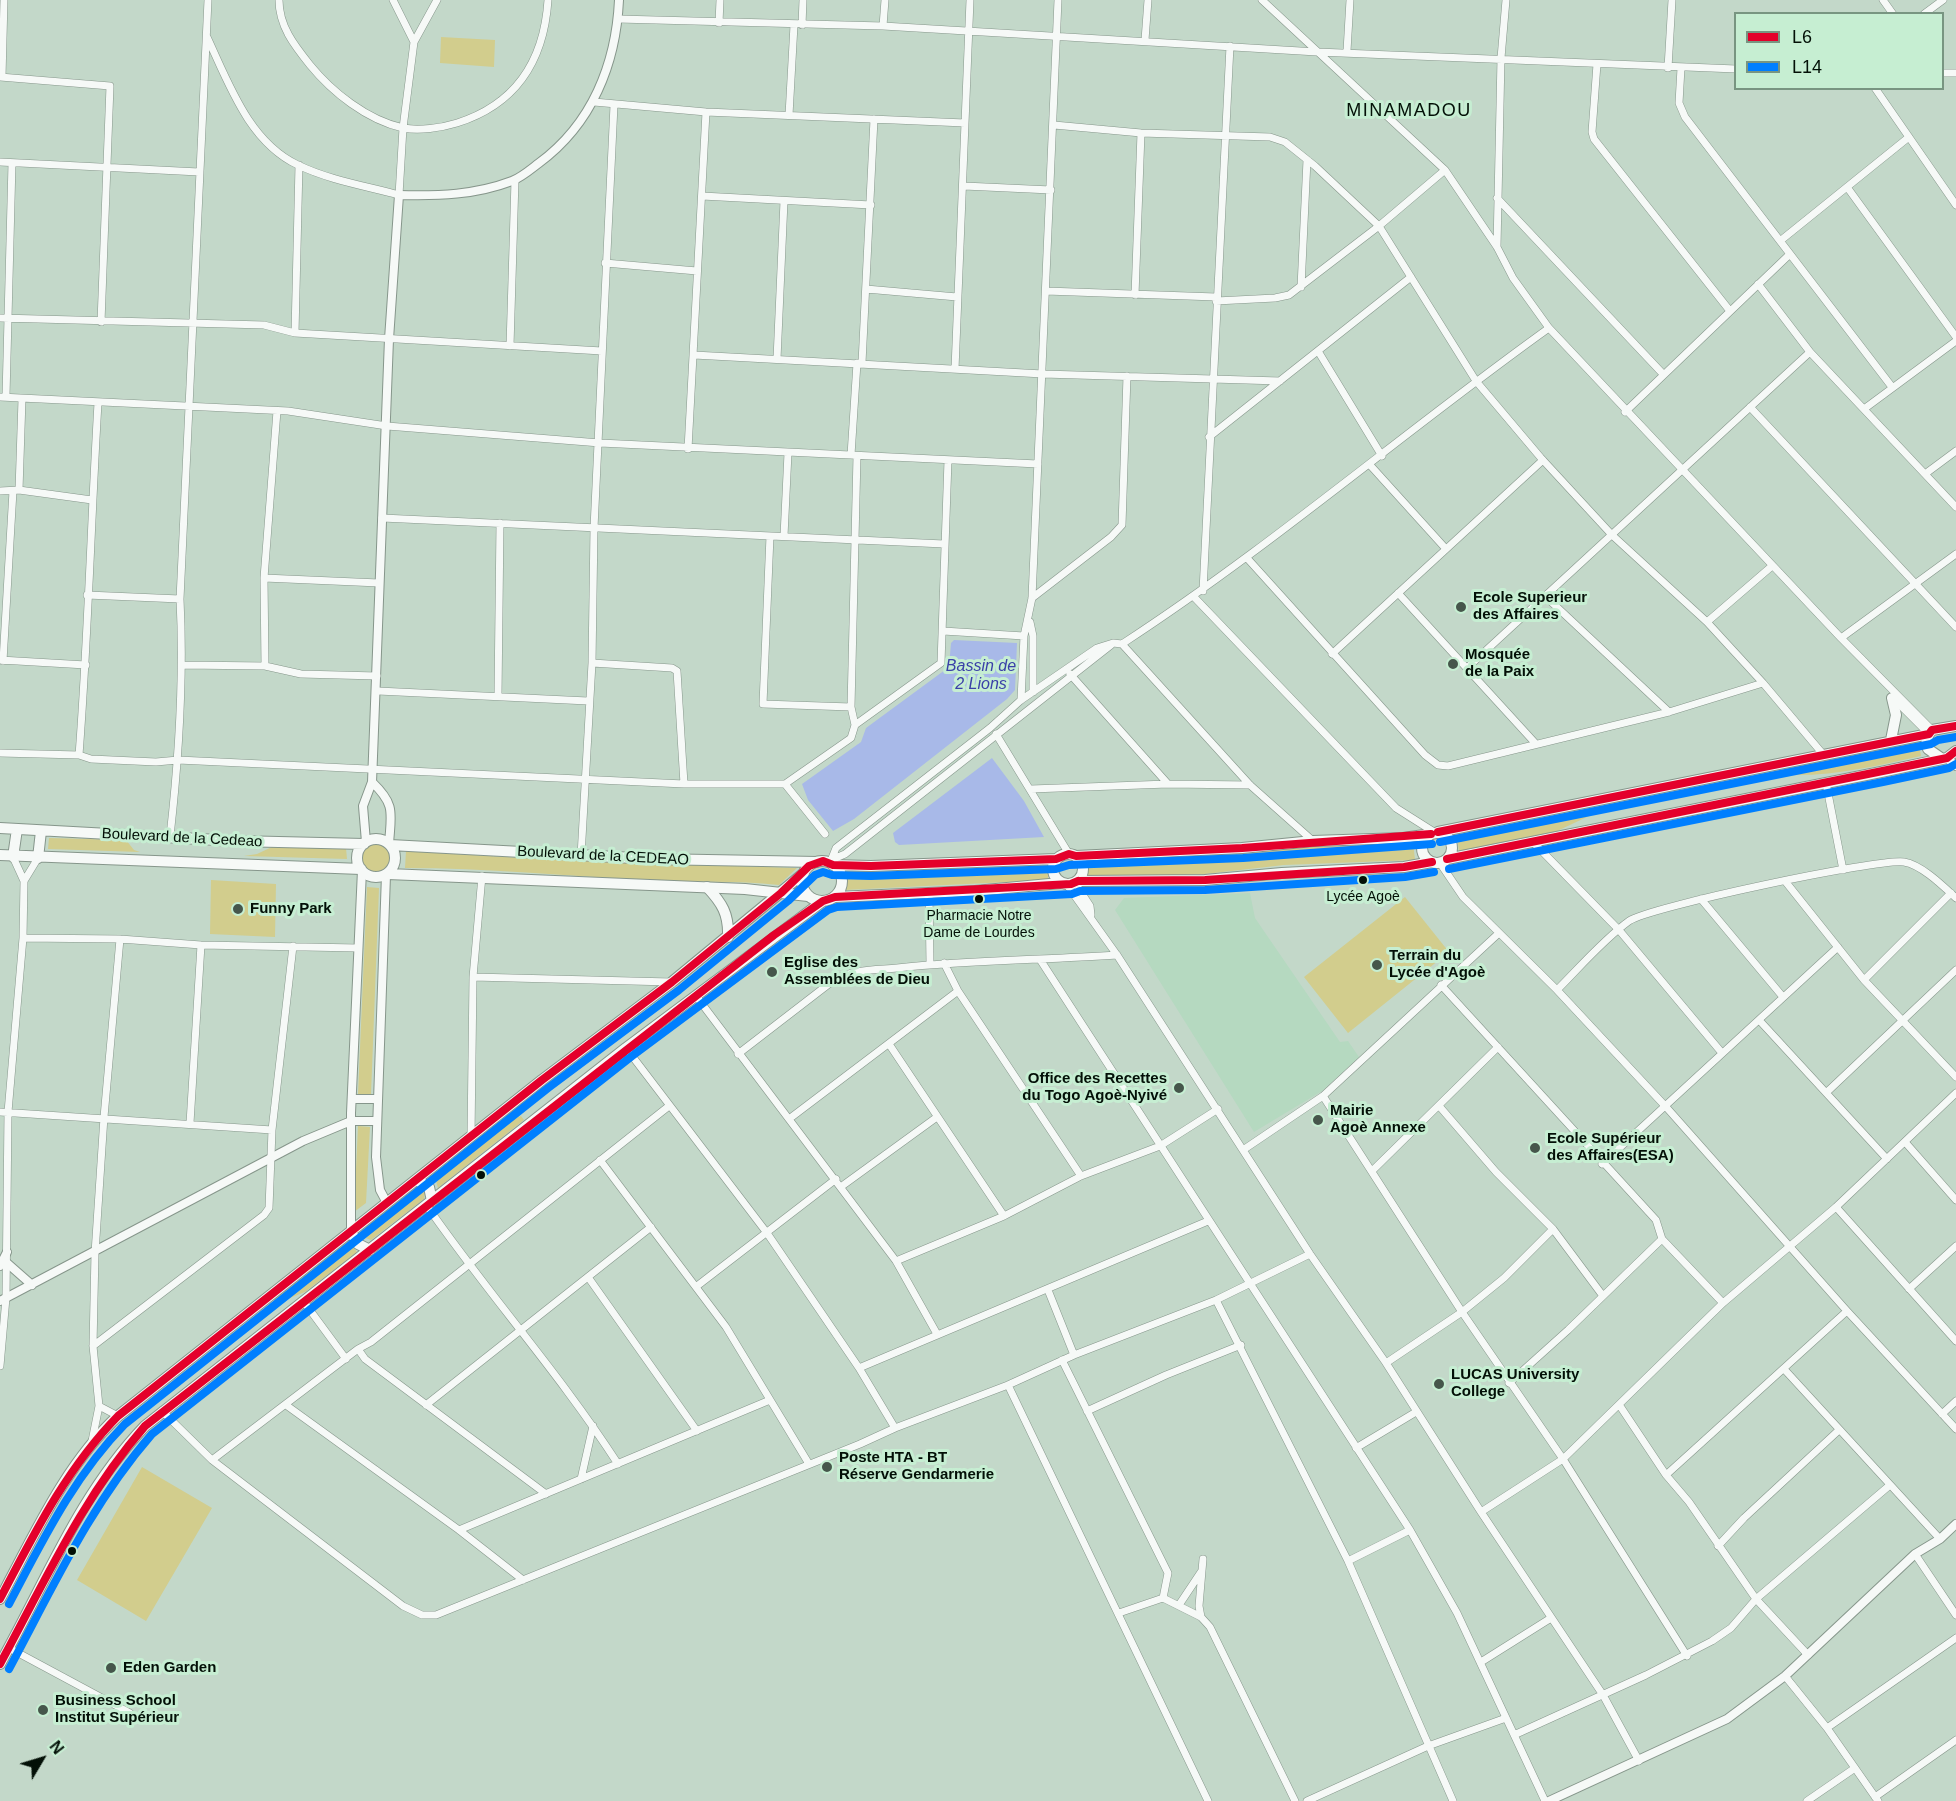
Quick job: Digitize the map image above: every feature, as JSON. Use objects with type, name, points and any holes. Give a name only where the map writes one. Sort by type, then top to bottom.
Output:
[{"type":"main road","points":[[1891,740],[1896,715],[1892,698]]},
{"type":"main road","points":[[0,1599],[3,1584],[63,1485],[92,1443],[118,1416],[416,1180],[672,982],[817,862],[871,866],[1056,859],[1072,855],[1403,838],[1951,727],[1956,737]]},
{"type":"main road","points":[[1930,732],[1926,742],[1928,749],[1934,755],[1951,754]]},
{"type":"main road","points":[[0,1664],[60,1545],[92,1492],[122,1449],[162,1412],[626,1048],[774,935],[823,901],[835,897],[1070,883],[1205,880],[1282,873],[1404,867],[1826,783],[1951,754]]},
{"type":"main road","name":"Boulevard de la Cedeao","points":[[0,828],[247,842],[365,843]]},
{"type":"main road","points":[[13,857],[17,829]]},
{"type":"main road","points":[[38,858],[41,831]]},
{"type":"main road","points":[[1434,833],[1425,839],[1422,850],[1440,861]]},
{"type":"main road","points":[[1434,833],[1451,841],[1452,853],[1440,861]]},
{"type":"main road","points":[[380,840],[389,845],[395,860],[387,874],[371,877],[361,870],[357,859],[365,843],[380,840]]},
{"type":"main road","name":"Boulevard de la CEDEAO","points":[[389,845],[581,856],[817,862]]},
{"type":"main road","name":"Boulevard de la Cedeao","points":[[0,855],[217,862],[361,870]]},
{"type":"main road","points":[[1070,883],[1083,868],[1072,855]]},
{"type":"main road","points":[[1056,859],[1052,872],[1070,883]]},
{"type":"main road","points":[[831,863],[840,872],[842,881],[841,890],[835,897]]},
{"type":"main road","points":[[804,873],[803,889],[808,896],[823,901]]},
{"type":"main road","name":"Boulevard de la CEDEAO","points":[[387,874],[482,876],[707,887],[808,896]]},
{"type":"main road","points":[[707,887],[725,909],[729,924],[728,937]]},
{"type":"main road","points":[[416,1180],[429,1187],[429,1203]]},
{"type":"main road","points":[[351,1232],[358,1244],[370,1250]]},
{"type":"street","points":[[4,0],[1,77],[110,85],[101,322]]},
{"type":"street","points":[[170,836],[178,760],[184,664],[180,599],[191,408],[198,172],[208,0]]},
{"type":"street","points":[[279,0],[284,27],[319,76],[361,111],[403,128],[443,127],[467,120],[491,109],[514,89],[532,64],[540,47],[548,0]]},
{"type":"street","points":[[393,0],[414,42]]},
{"type":"street","points":[[365,843],[363,806],[372,782],[378,691],[379,583],[389,339],[403,128],[414,42],[437,0]]},
{"type":"street","points":[[206,35],[235,98],[251,123],[277,152],[298,165],[399,195],[460,195],[515,180],[552,154],[581,121],[594,102],[611,61],[619,0]]},
{"type":"street","points":[[719,23],[720,0]]},
{"type":"street","points":[[802,25],[803,0]]},
{"type":"street","points":[[884,26],[885,0]]},
{"type":"street","points":[[955,369],[970,0]]},
{"type":"street","points":[[1022,700],[1024,636],[1032,598],[1058,0]]},
{"type":"street","points":[[1145,40],[1148,0]]},
{"type":"street","points":[[1262,0],[1445,170],[1497,247],[1507,269],[1549,328],[1625,412],[1840,638],[1884,684],[1898,693],[1930,732]]},
{"type":"street","points":[[1347,51],[1350,0]]},
{"type":"street","points":[[1497,247],[1501,58],[1506,0]]},
{"type":"street","points":[[1668,68],[1672,0]]},
{"type":"street","points":[[1927,12],[1943,0]]},
{"type":"street","points":[[618,19],[884,26],[1317,52],[1347,51],[1681,69],[1734,69]]},
{"type":"street","points":[[789,115],[794,25]]},
{"type":"street","points":[[1203,591],[1230,46]]},
{"type":"street","points":[[1597,64],[1592,132],[1594,139],[1730,311]]},
{"type":"street","points":[[1681,69],[1682,112],[1892,387]]},
{"type":"street","points":[[1876,90],[1956,205]]},
{"type":"street","points":[[594,102],[706,112],[965,123]]},
{"type":"street","points":[[581,856],[588,701],[592,663],[594,528],[600,443],[605,263],[614,105]]},
{"type":"street","points":[[688,448],[706,112]]},
{"type":"street","points":[[0,753],[79,755],[91,759],[156,762],[178,760],[684,784],[785,784],[851,738],[855,725],[851,707],[856,539],[854,456],[871,205],[874,120]]},
{"type":"street","points":[[1054,125],[1141,133],[1278,139],[1307,160],[1379,226],[1476,381],[1543,460],[1612,535],[1707,622],[1763,683],[1822,753]]},
{"type":"street","points":[[1135,296],[1141,133]]},
{"type":"street","points":[[1780,241],[1909,138]]},
{"type":"street","points":[[1301,287],[1307,160]]},
{"type":"street","points":[[0,162],[198,172]]},
{"type":"street","points":[[12,163],[3,318],[3,397],[277,411],[387,426],[600,443],[1038,464]]},
{"type":"street","points":[[295,333],[298,165]]},
{"type":"street","points":[[1046,291],[1216,299],[1275,298],[1289,295],[1379,226],[1445,170]]},
{"type":"street","points":[[510,346],[515,180]]},
{"type":"street","points":[[964,186],[1051,190]]},
{"type":"street","points":[[1847,187],[1956,339],[1864,409]]},
{"type":"street","points":[[702,196],[871,205]]},
{"type":"street","points":[[1497,198],[1663,374]]},
{"type":"street","points":[[777,359],[784,201]]},
{"type":"street","points":[[0,243],[9,244]]},
{"type":"street","points":[[1625,412],[1790,254]]},
{"type":"street","points":[[605,263],[697,271]]},
{"type":"street","points":[[1209,437],[1411,277]]},
{"type":"street","points":[[1758,284],[1810,352],[1956,507]]},
{"type":"street","points":[[866,289],[957,297]]},
{"type":"street","points":[[3,318],[264,325],[295,333],[602,351]]},
{"type":"street","points":[[831,863],[836,848],[990,728],[1022,700],[1097,648],[1113,643],[1122,644],[1203,591],[1382,456],[1476,381],[1549,328]]},
{"type":"street","points":[[1318,351],[1382,456]]},
{"type":"street","points":[[1467,668],[1810,352]]},
{"type":"street","points":[[694,355],[1043,374],[1280,381]]},
{"type":"street","points":[[1032,598],[1111,537],[1122,525],[1127,376]]},
{"type":"street","points":[[22,399],[2,660],[86,665]]},
{"type":"street","points":[[79,755],[86,665],[87,595],[98,403]]},
{"type":"street","points":[[1750,407],[1913,585],[1956,627]]},
{"type":"street","points":[[265,666],[264,578],[277,411]]},
{"type":"street","points":[[1925,474],[1956,451]]},
{"type":"street","points":[[784,536],[788,453]]},
{"type":"street","points":[[855,725],[941,663],[948,460]]},
{"type":"street","points":[[1332,654],[1543,460]]},
{"type":"street","points":[[1370,465],[1446,549]]},
{"type":"street","points":[[0,491],[16,490],[92,500]]},
{"type":"street","points":[[382,518],[944,544]]},
{"type":"street","points":[[498,696],[500,523]]},
{"type":"street","points":[[770,536],[763,704],[851,707]]},
{"type":"street","points":[[1840,638],[1956,554]]},
{"type":"street","points":[[1247,558],[1425,755],[1438,765],[1448,766],[1669,712],[1763,683]]},
{"type":"street","points":[[1707,622],[1772,566]]},
{"type":"street","points":[[264,578],[379,583]]},
{"type":"street","points":[[1398,593],[1536,744]]},
{"type":"street","points":[[87,595],[180,599]]},
{"type":"street","points":[[1545,596],[1669,712]]},
{"type":"street","points":[[1194,597],[1396,808],[1434,833]]},
{"type":"street","points":[[1029,619],[1033,636],[1033,692]]},
{"type":"street","points":[[943,631],[1024,636]]},
{"type":"street","points":[[831,863],[997,736],[1113,643]]},
{"type":"street","points":[[1122,644],[1250,784],[1313,841]]},
{"type":"street","points":[[592,663],[672,668],[677,671],[684,784]]},
{"type":"street","points":[[184,664],[265,666],[301,674],[377,676]]},
{"type":"street","points":[[1066,669],[1168,784]]},
{"type":"street","points":[[1884,684],[1892,698],[1930,732]]},
{"type":"street","points":[[378,691],[588,701]]},
{"type":"street","points":[[990,728],[1072,855]]},
{"type":"street","points":[[1951,754],[1956,766]]},
{"type":"street","points":[[372,782],[387,796],[391,808],[389,845]]},
{"type":"street","points":[[1826,783],[1843,870]]},
{"type":"street","points":[[785,784],[825,834]]},
{"type":"street","points":[[1031,789],[1168,784],[1250,784]]},
{"type":"street","points":[[1533,842],[1619,930],[1722,1053]]},
{"type":"street","points":[[0,1366],[4,1264],[7,1252],[4,1112],[23,938],[24,881],[13,857]]},
{"type":"street","points":[[24,881],[38,858]]},
{"type":"street","points":[[1440,861],[1453,885],[1557,990],[1666,1108],[1846,1311],[1956,1429]]},
{"type":"street","points":[[1557,990],[1630,919],[1701,899],[1785,881],[1904,862],[1913,865],[1954,896],[1864,980]]},
{"type":"street","points":[[351,1232],[351,1121],[361,870]]},
{"type":"street","points":[[387,874],[377,1121],[378,1179],[387,1203]]},
{"type":"street","points":[[471,1137],[473,977],[482,876]]},
{"type":"street","points":[[1785,881],[1864,980],[1956,1077]]},
{"type":"street","points":[[1070,883],[1084,911],[1090,915],[1118,955],[1310,1254],[1386,1363],[1481,1512],[1603,1695],[1639,1761]]},
{"type":"street","points":[[929,893],[930,964]]},
{"type":"street","points":[[1701,899],[1783,997]]},
{"type":"street","points":[[1244,1150],[1323,1096],[1499,933]]},
{"type":"street","points":[[23,938],[120,939],[201,945],[358,948]]},
{"type":"street","points":[[92,1443],[99,1406],[93,1346],[95,1252],[120,939]]},
{"type":"street","points":[[190,1123],[201,945]]},
{"type":"street","points":[[93,1346],[264,1215],[270,1203],[272,1130],[293,946]]},
{"type":"street","points":[[1602,1164],[1666,1108],[1722,1053],[1838,947]]},
{"type":"street","points":[[738,1054],[844,975],[930,964],[1041,961],[1118,955]]},
{"type":"street","points":[[1041,961],[1410,1530],[1457,1613],[1547,1801],[1564,1798],[1727,1719],[1785,1676],[1915,1554],[1940,1539],[1956,1524]]},
{"type":"street","points":[[944,963],[958,991],[1081,1176]]},
{"type":"street","points":[[1827,1092],[1956,970]]},
{"type":"street","points":[[473,977],[672,982]]},
{"type":"street","points":[[1441,985],[1602,1164],[1656,1220],[1662,1239],[1723,1303]]},
{"type":"street","points":[[789,1119],[958,991]]},
{"type":"street","points":[[696,996],[738,1054],[842,1186],[896,1261],[937,1334]]},
{"type":"street","points":[[1759,1020],[1887,1159]]},
{"type":"street","points":[[888,1044],[1004,1216]]},
{"type":"street","points":[[1373,1170],[1440,1107],[1498,1047]]},
{"type":"street","points":[[626,1048],[767,1233],[859,1368],[894,1428]]},
{"type":"street","points":[[1481,1512],[1563,1459],[1620,1406],[1664,1359],[1723,1303],[1836,1208],[1956,1093]]},
{"type":"street","points":[[1323,1096],[1373,1170],[1462,1312],[1563,1459],[1688,1656]]},
{"type":"street","points":[[352,1099],[378,1099]]},
{"type":"street","points":[[212,1460],[358,1349],[371,1342],[669,1106]]},
{"type":"street","points":[[1440,1107],[1496,1172],[1553,1228],[1603,1296]]},
{"type":"street","points":[[896,1261],[1004,1216],[1081,1176],[1160,1146],[1218,1108]]},
{"type":"street","points":[[4,1112],[272,1130]]},
{"type":"street","points":[[842,1186],[937,1117]]},
{"type":"street","points":[[3,1300],[303,1141],[351,1121],[377,1121]]},
{"type":"street","points":[[1905,1142],[1956,1200]]},
{"type":"street","points":[[600,1160],[726,1327],[809,1464]]},
{"type":"street","points":[[697,1286],[836,1179]]},
{"type":"street","points":[[429,1203],[468,1265],[520,1329],[593,1426],[618,1464]]},
{"type":"street","points":[[1836,1208],[1956,1341]]},
{"type":"street","points":[[859,1368],[1208,1221]]},
{"type":"street","points":[[426,1405],[651,1227]]},
{"type":"street","points":[[1386,1363],[1462,1312],[1504,1278],[1553,1228]]},
{"type":"street","points":[[1509,1383],[1662,1239]]},
{"type":"street","points":[[1909,1289],[1956,1246]]},
{"type":"street","points":[[162,1412],[212,1460],[403,1606],[422,1615],[436,1615],[894,1428],[1008,1385],[1074,1355],[1216,1300],[1310,1254]]},
{"type":"street","points":[[4,1264],[32,1285]]},
{"type":"street","points":[[588,1277],[697,1431]]},
{"type":"street","points":[[1048,1290],[1074,1355]]},
{"type":"street","points":[[1216,1300],[1241,1345],[1348,1562],[1454,1801]]},
{"type":"street","points":[[304,1302],[346,1359]]},
{"type":"street","points":[[1666,1475],[1784,1370],[1846,1311]]},
{"type":"street","points":[[1087,1412],[1166,1375],[1241,1345]]},
{"type":"street","points":[[358,1349],[365,1359],[546,1494]]},
{"type":"street","points":[[1062,1360],[1168,1573],[1163,1599]]},
{"type":"street","points":[[1784,1370],[1940,1539]]},
{"type":"street","points":[[1008,1385],[1208,1801]]},
{"type":"street","points":[[459,1530],[770,1400]]},
{"type":"street","points":[[1942,1414],[1956,1401]]},
{"type":"street","points":[[286,1405],[459,1530],[523,1580]]},
{"type":"street","points":[[99,1406],[118,1416]]},
{"type":"street","points":[[1620,1406],[1666,1475],[1689,1502],[1756,1599],[1808,1655]]},
{"type":"street","points":[[1356,1448],[1416,1412]]},
{"type":"street","points":[[581,1479],[593,1426]]},
{"type":"street","points":[[1718,1546],[1744,1518],[1839,1430]]},
{"type":"street","points":[[1514,1735],[1688,1656],[1731,1628],[1756,1599],[1890,1485]]},
{"type":"street","points":[[1348,1562],[1410,1530]]},
{"type":"street","points":[[1915,1554],[1956,1615]]},
{"type":"street","points":[[1201,1617],[1199,1606],[1203,1559]]},
{"type":"street","points":[[1179,1605],[1202,1571]]},
{"type":"street","points":[[1119,1613],[1163,1599],[1201,1617],[1210,1627],[1236,1677],[1295,1801]]},
{"type":"street","points":[[1481,1662],[1551,1618]]},
{"type":"street","points":[[1827,1728],[1956,1638]]},
{"type":"street","points":[[9,1648],[130,1713]]},
{"type":"street","points":[[1785,1676],[1827,1728],[1877,1799],[1956,1740]]},
{"type":"street","points":[[1307,1801],[1428,1746],[1506,1718]]},
{"type":"street","points":[[1807,1801],[1855,1768]]},
{"type":"shaded area","points":[[441,37],[495,40],[494,67],[440,63]]},
{"type":"shaded area","points":[[1918,739],[1921,756],[1856,770],[1790,775],[1787,766]]},
{"type":"shaded area","points":[[1589,809],[1589,816],[1553,833],[1459,852],[1457,835]]},
{"type":"shaded area","points":[[49,838],[126,840],[134,850],[140,852],[48,849]]},
{"type":"shaded area","points":[[1413,842],[1415,860],[1284,865],[1205,874],[1086,878],[1086,862]]},
{"type":"shaded area","points":[[376,843],[387,847],[391,858],[387,869],[376,873],[365,869],[361,858],[365,847]]},
{"type":"shaded area","points":[[274,846],[346,848],[347,859],[244,856],[257,854]]},
{"type":"shaded area","points":[[406,851],[556,860],[797,868],[779,885],[663,881],[405,868]]},
{"type":"shaded area","points":[[1048,863],[1048,880],[845,890],[847,871]]},
{"type":"shaded area","points":[[211,880],[276,884],[275,937],[210,934]]},
{"type":"shaded area","points":[[367,887],[379,888],[371,1094],[358,1094]]},
{"type":"shaded area","points":[[1250,893],[1255,918],[1340,1042],[1348,1041],[1359,1057],[1322,1091],[1254,1132],[1115,910],[1124,898]]},
{"type":"shaded area","name":"Terrain du Lycée d'Agoè","points":[[1405,897],[1449,952],[1348,1033],[1304,977]]},
{"type":"shaded area","points":[[521,1116],[524,1120],[438,1188],[436,1181],[430,1177],[490,1129]]},
{"type":"shaded area","points":[[358,1126],[370,1127],[366,1203],[354,1212]]},
{"type":"shaded area","points":[[419,1187],[425,1193],[424,1199],[371,1240],[363,1237],[363,1229],[413,1188]]},
{"type":"shaded area","points":[[348,1240],[357,1252],[305,1292],[277,1303],[273,1299]]},
{"type":"shaded area","points":[[142,1467],[212,1508],[146,1621],[77,1580]]},
{"type":"water","name":"Bassin de 2 Lions","points":[[954,640],[1017,643],[1015,690],[1007,699],[854,819],[833,831],[808,800],[802,784],[861,742],[866,728],[949,667],[951,643]]},
{"type":"water","points":[[992,758],[1024,801],[1044,837],[899,845],[895,842],[893,833]]},
{"type":"transit line","name":"L6","points":[[1438,832],[1929,734],[1932,730],[1956,726]]},
{"type":"transit line","name":"L14","points":[[1440,842],[1931,744],[1938,740],[1956,737]]},
{"type":"transit line","name":"L6","points":[[1447,859],[1947,758],[1956,751]]},
{"type":"transit line","name":"L14","points":[[1449,869],[1883,782],[1949,768],[1956,764]]},
{"type":"transit line","name":"L6","points":[[0,1599],[52,1503],[82,1458],[118,1416],[542,1080],[672,982],[781,893],[809,866],[823,861],[833,865],[871,866],[1056,859],[1069,854],[1076,856],[1242,848],[1431,834]]},
{"type":"transit line","name":"L14","points":[[9,1604],[75,1487],[90,1465],[125,1424],[548,1088],[679,990],[788,901],[815,875],[823,872],[832,875],[871,876],[1056,869],[1069,865],[1243,858],[1432,844]]},
{"type":"transit line","name":"L6","points":[[1078,881],[1205,880],[1404,867],[1432,862]]},
{"type":"transit line","name":"L14","points":[[9,1669],[57,1577],[92,1517],[130,1461],[152,1434],[632,1056],[828,910],[837,907],[1072,894],[1080,891],[1205,890],[1405,877],[1434,872]]},
{"type":"transit line","name":"L6","points":[[0,1664],[66,1540],[103,1481],[145,1426],[774,935],[823,901],[835,897],[1071,884],[1078,881]]},
{"type":"place","name":"Ecole Superieur des Affaires","points":[[1461,607]]},
{"type":"place","name":"Mosquée de la Paix","points":[[1453,664]]},
{"type":"place","name":"Lycée Agoè","points":[[1363,880]]},
{"type":"place","name":"Pharmacie Notre Dame de Lourdes","points":[[979,899]]},
{"type":"place","name":"Funny Park","points":[[238,909]]},
{"type":"place","name":"Terrain du Lycée d'Agoè","points":[[1377,965]]},
{"type":"place","name":"Eglise des Assemblées de Dieu","points":[[772,972]]},
{"type":"place","name":"Office des Recettes du Togo Agoè-Nyivé","points":[[1179,1088]]},
{"type":"place","name":"Mairie Agoè Annexe","points":[[1318,1120]]},
{"type":"place","name":"Ecole Supérieur des Affaires(ESA)","points":[[1535,1148]]},
{"type":"place","name":"LUCAS University College","points":[[1439,1384]]},
{"type":"place","name":"Poste HTA - BT Réserve Gendarmerie","points":[[827,1467]]},
{"type":"place","name":"Eden Garden","points":[[111,1668]]},
{"type":"place","name":"Business School Institut Supérieur","points":[[43,1710]]},
{"type":"district","name":"MINAMADOU","points":[[1409,111]]}]
